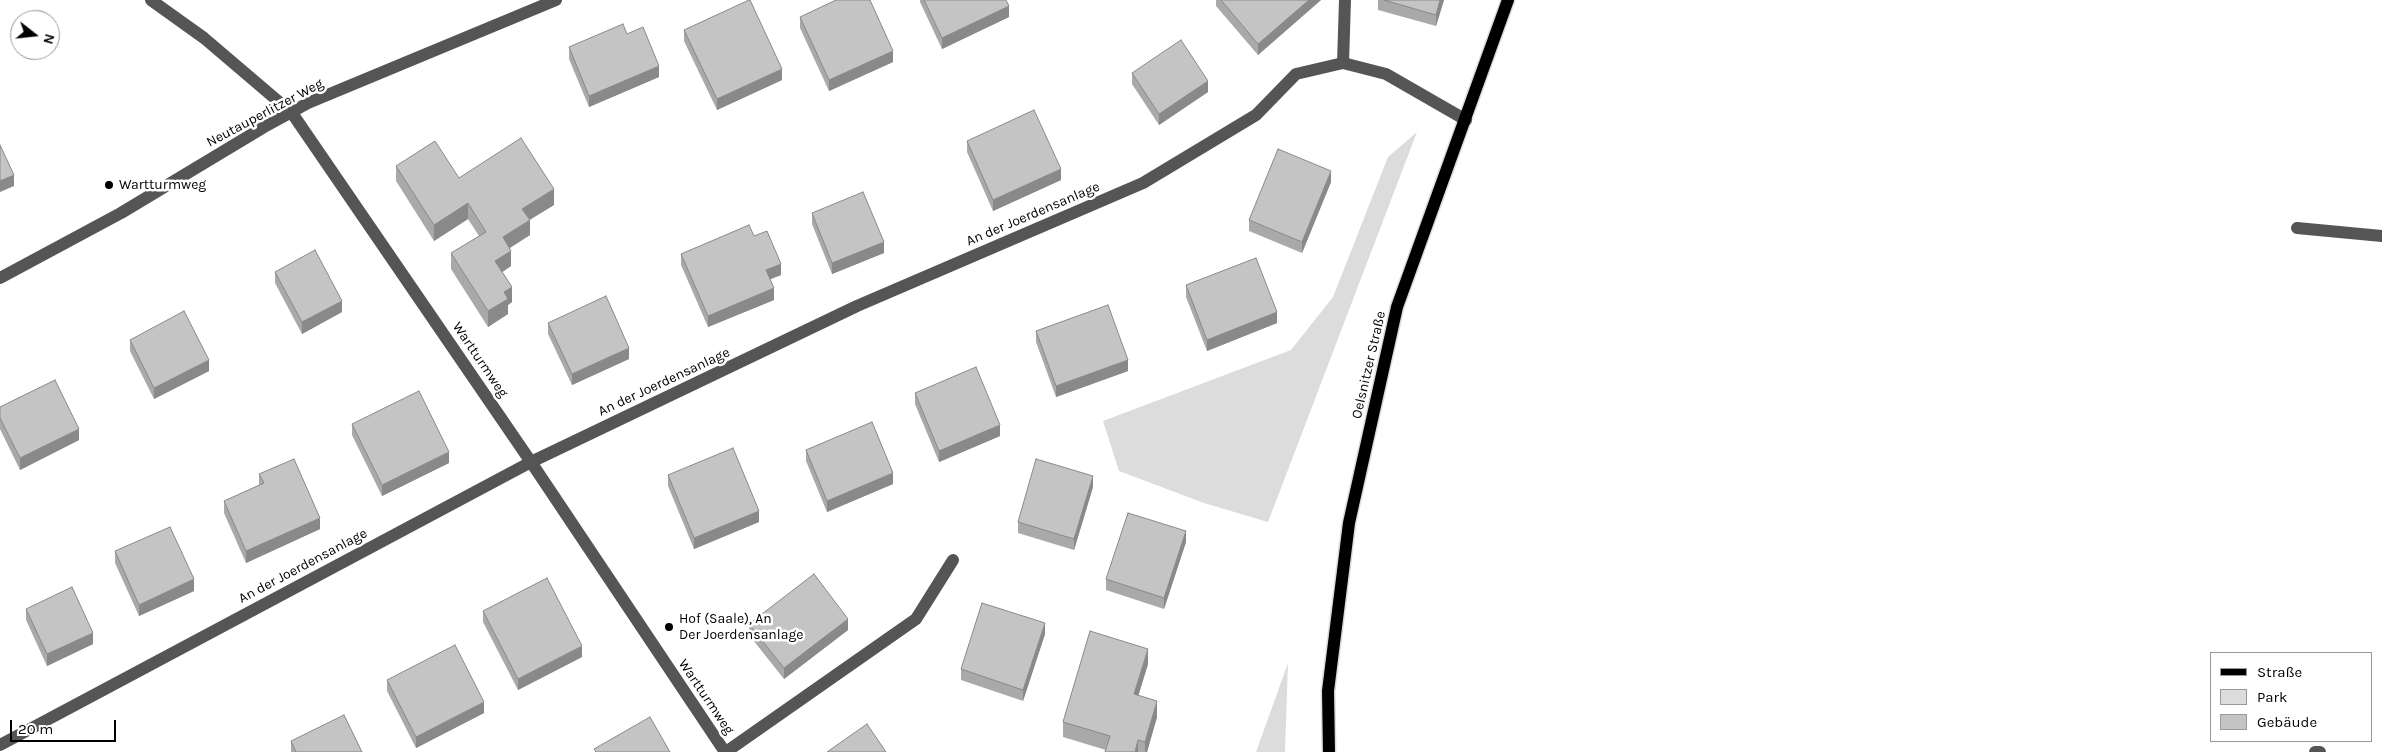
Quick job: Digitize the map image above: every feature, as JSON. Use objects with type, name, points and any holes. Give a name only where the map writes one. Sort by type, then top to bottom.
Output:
[{"type":"main road","name":"Oelsnitzer Straße","points":[[1329,752],[1328,691],[1351,513],[1397,307],[1508,0]]},
{"type":"street","name":"Wartturmweg","points":[[151,0],[204,38],[292,113],[531,462],[726,752],[916,619],[953,560]]},
{"type":"street","name":"Neutauperlitzer Weg","points":[[0,278],[121,213],[317,100],[556,0]]},
{"type":"street","points":[[1343,63],[1345,0]]},
{"type":"street","name":"An der Joerdensanlage","points":[[0,745],[531,462],[858,306],[1143,183],[1256,115],[1296,74],[1343,63],[1386,74],[1466,120]]},
{"type":"street","points":[[2297,228],[2382,236]]},
{"type":"street","points":[[2315,752],[2320,752]]},
{"type":"green space","points":[[1417,132],[1268,522],[1204,503],[1119,471],[1103,421],[1291,350],[1333,297],[1388,157]]},
{"type":"green space","points":[[1288,663],[1285,752],[1256,752]]},
{"type":"building","points":[[749,0],[782,69],[717,99],[684,30]]},
{"type":"building","points":[[836,0],[870,0],[893,51],[829,80],[800,17]]},
{"type":"building","points":[[924,0],[1006,0],[1009,6],[942,38]]},
{"type":"building","points":[[1221,0],[1309,0],[1258,44]]},
{"type":"building","points":[[1384,0],[1440,0],[1436,15]]},
{"type":"building","points":[[623,24],[627,34],[643,27],[659,66],[589,96],[569,47]]},
{"type":"building","points":[[1181,40],[1208,81],[1159,114],[1132,73]]},
{"type":"building","points":[[1034,110],[1061,169],[993,200],[967,141]]},
{"type":"building","points":[[521,138],[554,189],[522,209],[530,220],[503,237],[511,251],[495,261],[512,287],[504,292],[508,299],[488,311],[451,253],[486,232],[468,203],[434,225],[396,166],[435,141],[459,178]]},
{"type":"building","points":[[0,145],[14,175],[0,181]]},
{"type":"building","points":[[1278,149],[1331,171],[1302,242],[1249,220]]},
{"type":"building","points":[[863,192],[884,242],[832,263],[812,213]]},
{"type":"building","points":[[749,225],[754,236],[767,231],[781,264],[766,270],[774,288],[708,316],[681,254]]},
{"type":"building","points":[[315,250],[342,301],[302,322],[275,272]]},
{"type":"building","points":[[1256,258],[1277,312],[1207,340],[1186,285]]},
{"type":"building","points":[[606,296],[629,348],[572,374],[548,323]]},
{"type":"building","points":[[1108,305],[1128,360],[1056,386],[1036,331]]},
{"type":"building","points":[[184,311],[209,360],[154,388],[130,340]]},
{"type":"building","points":[[976,367],[1000,425],[939,451],[915,393]]},
{"type":"building","points":[[55,380],[79,429],[20,458],[0,418],[0,407]]},
{"type":"building","points":[[419,391],[449,452],[382,485],[352,424]]},
{"type":"building","points":[[872,422],[893,473],[827,501],[806,450]]},
{"type":"building","points":[[733,448],[759,511],[694,538],[668,475]]},
{"type":"building","points":[[294,459],[320,518],[246,551],[224,501],[264,483],[259,474]]},
{"type":"building","points":[[1036,459],[1093,476],[1074,539],[1018,522]]},
{"type":"building","points":[[1128,513],[1186,531],[1164,598],[1106,579]]},
{"type":"building","points":[[170,527],[194,579],[139,605],[115,551]]},
{"type":"building","points":[[814,574],[848,619],[784,668],[749,624]]},
{"type":"building","points":[[547,578],[582,646],[518,679],[483,611]]},
{"type":"building","points":[[72,587],[93,633],[47,654],[26,609]]},
{"type":"building","points":[[982,603],[1045,623],[1023,690],[961,669]]},
{"type":"building","points":[[1090,631],[1148,649],[1134,694],[1157,701],[1145,742],[1138,740],[1135,752],[1105,752],[1110,736],[1063,722]]},
{"type":"building","points":[[455,645],[484,702],[416,737],[387,680]]},
{"type":"building","points":[[344,715],[362,752],[296,752],[291,741]]},
{"type":"building","points":[[650,717],[670,752],[596,752],[594,749]]},
{"type":"building","points":[[867,724],[886,752],[827,752]]},
{"type":"place","name":"Wartturmweg","points":[[109,185]]},
{"type":"place","name":"Hof (Saale), An Der Joerdensanlage","points":[[669,627]]}]
